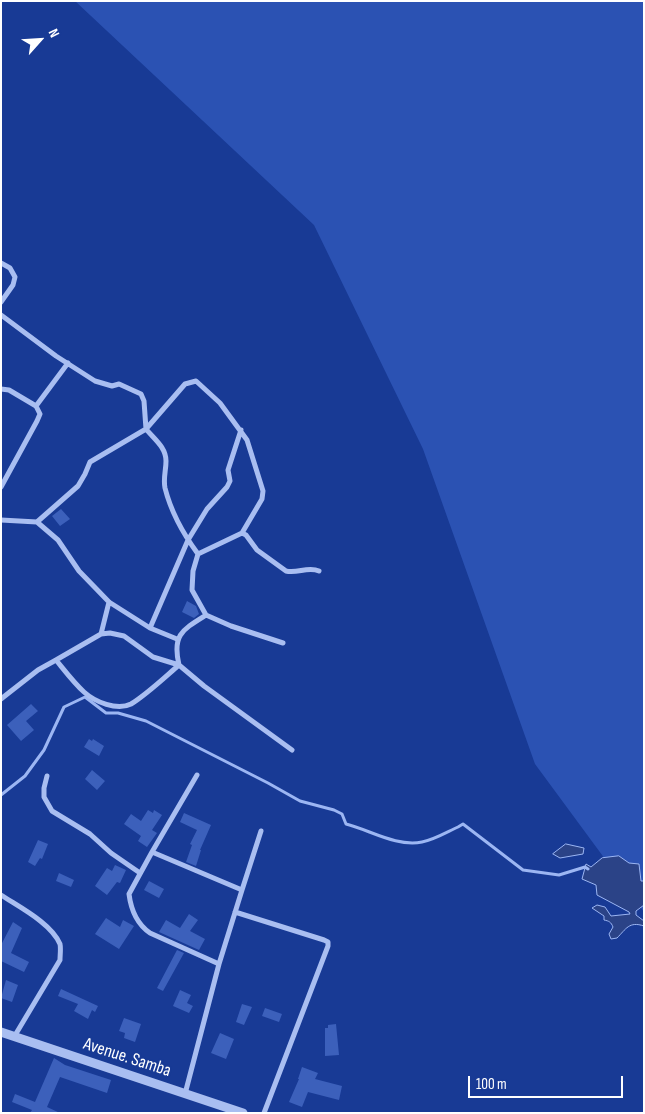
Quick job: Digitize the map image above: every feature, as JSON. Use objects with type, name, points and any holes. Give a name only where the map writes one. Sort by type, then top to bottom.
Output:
[{"type":"street","points":[[1,263],[10,268],[15,276],[13,285],[1,302]]},
{"type":"street","points":[[1,315],[56,356],[95,381],[112,386],[119,384],[140,394],[144,401],[146,429],[162,445],[164,452],[166,461],[163,479],[165,489],[188,540],[198,554]]},
{"type":"street","points":[[36,406],[68,363]]},
{"type":"street","points":[[37,522],[78,486],[90,462],[146,429],[185,384],[196,381],[220,403],[247,440],[263,491],[262,499],[242,533],[198,554],[193,571],[192,590],[206,615],[231,626],[283,643]]},
{"type":"street","points":[[1,388],[9,390],[36,406],[40,414],[1,487]]},
{"type":"street","points":[[150,628],[188,540],[207,510],[230,481],[228,470],[240,430]]},
{"type":"street","points":[[1,520],[37,522],[58,540],[79,571],[109,602],[150,628],[177,639]]},
{"type":"street","points":[[242,533],[246,535],[257,550],[286,571],[312,569],[319,571]]},
{"type":"street","points":[[102,634],[109,602]]},
{"type":"street","points":[[179,665],[176,651],[177,639],[188,626],[206,615]]},
{"type":"street","points":[[1,700],[38,670],[102,634],[110,633],[124,636],[153,656],[179,665],[204,686],[292,750]]},
{"type":"street","points":[[56,660],[84,692],[102,703],[119,707],[131,704],[179,665]]},
{"type":"street","points":[[197,775],[129,894],[134,913],[143,928],[218,964]]},
{"type":"street","points":[[47,776],[44,797],[52,811],[90,834],[111,853],[140,873]]},
{"type":"street","points":[[185,1094],[218,964],[261,831]]},
{"type":"street","points":[[152,852],[242,890]]},
{"type":"street","points":[[1,895],[50,929],[60,945],[60,960],[14,1037]]},
{"type":"street","points":[[235,912],[328,942],[264,1113]]},
{"type":"street","name":"Avenue. Samba","points":[[1,1032],[243,1113]]},
{"type":"shaded area","points":[[75,1],[644,1],[644,912],[535,764],[423,449],[314,225]]},
{"type":"shaded area","points":[[566,844],[584,848],[583,854],[560,858],[553,854]]},
{"type":"shaded area","points":[[619,856],[629,863],[639,864],[641,881],[644,881],[644,905],[636,911],[636,915],[644,921],[644,926],[631,925],[617,938],[611,939],[609,934],[613,927],[609,921],[604,920],[604,916],[592,908],[597,905],[605,907],[611,916],[630,914],[597,895],[596,885],[582,879],[586,864],[591,867],[602,858]]},
{"type":"building","points":[[61,509],[70,519],[60,526],[52,516]]},
{"type":"building","points":[[187,601],[196,606],[199,614],[194,618],[182,612]]},
{"type":"building","points":[[31,704],[38,711],[26,721],[34,730],[21,741],[7,725]]},
{"type":"building","points":[[89,739],[92,741],[93,739],[104,746],[99,756],[84,747]]},
{"type":"building","points":[[92,770],[105,781],[97,790],[85,779]]},
{"type":"building","points":[[148,810],[153,813],[154,810],[162,815],[152,830],[157,833],[147,847],[138,841],[141,836],[124,824],[131,814],[141,821]]},
{"type":"building","points":[[184,813],[211,825],[200,850],[196,866],[186,862],[192,845],[190,844],[197,830],[180,822]]},
{"type":"building","points":[[38,840],[48,844],[42,859],[40,858],[35,866],[28,862]]},
{"type":"building","points":[[115,865],[126,870],[120,883],[117,882],[107,895],[95,886],[107,868],[112,871]]},
{"type":"building","points":[[59,873],[74,880],[71,887],[56,881]]},
{"type":"building","points":[[149,881],[164,889],[159,898],[144,890]]},
{"type":"building","points":[[189,914],[198,920],[190,931],[205,939],[199,950],[159,932],[166,920],[180,928]]},
{"type":"building","points":[[106,918],[120,927],[123,920],[134,926],[119,949],[95,934]]},
{"type":"building","points":[[13,922],[22,928],[11,953],[29,962],[24,972],[1,961],[1,945]]},
{"type":"building","points":[[177,950],[184,953],[163,991],[157,988]]},
{"type":"building","points":[[6,980],[18,985],[12,1002],[1,998]]},
{"type":"building","points":[[61,989],[98,1006],[95,1012],[92,1010],[88,1019],[74,1011],[78,1004],[58,996]]},
{"type":"building","points":[[180,990],[191,995],[187,1003],[193,1006],[189,1013],[173,1006]]},
{"type":"building","points":[[242,1004],[252,1007],[244,1025],[236,1022]]},
{"type":"building","points":[[265,1008],[282,1014],[279,1022],[262,1016]]},
{"type":"building","points":[[124,1018],[141,1024],[135,1042],[124,1038],[125,1033],[119,1031]]},
{"type":"building","points":[[336,1024],[339,1055],[325,1056],[325,1028],[328,1028],[328,1025]]},
{"type":"building","points":[[220,1033],[234,1039],[226,1059],[211,1053]]},
{"type":"building","points":[[54,1058],[65,1065],[111,1080],[107,1093],[60,1077],[47,1107],[60,1113],[30,1113],[32,1110],[12,1102],[15,1094],[35,1102]]},
{"type":"building","points":[[302,1067],[318,1073],[315,1079],[342,1086],[339,1100],[308,1092],[302,1107],[289,1102]]},
{"type":"waterway","points":[[1,795],[25,776],[44,750],[64,707],[85,697],[106,713],[118,713],[146,721],[300,801],[342,814],[346,824],[383,837],[403,842],[422,842],[436,838],[463,824],[523,870],[559,875],[585,867],[588,869]]}]
